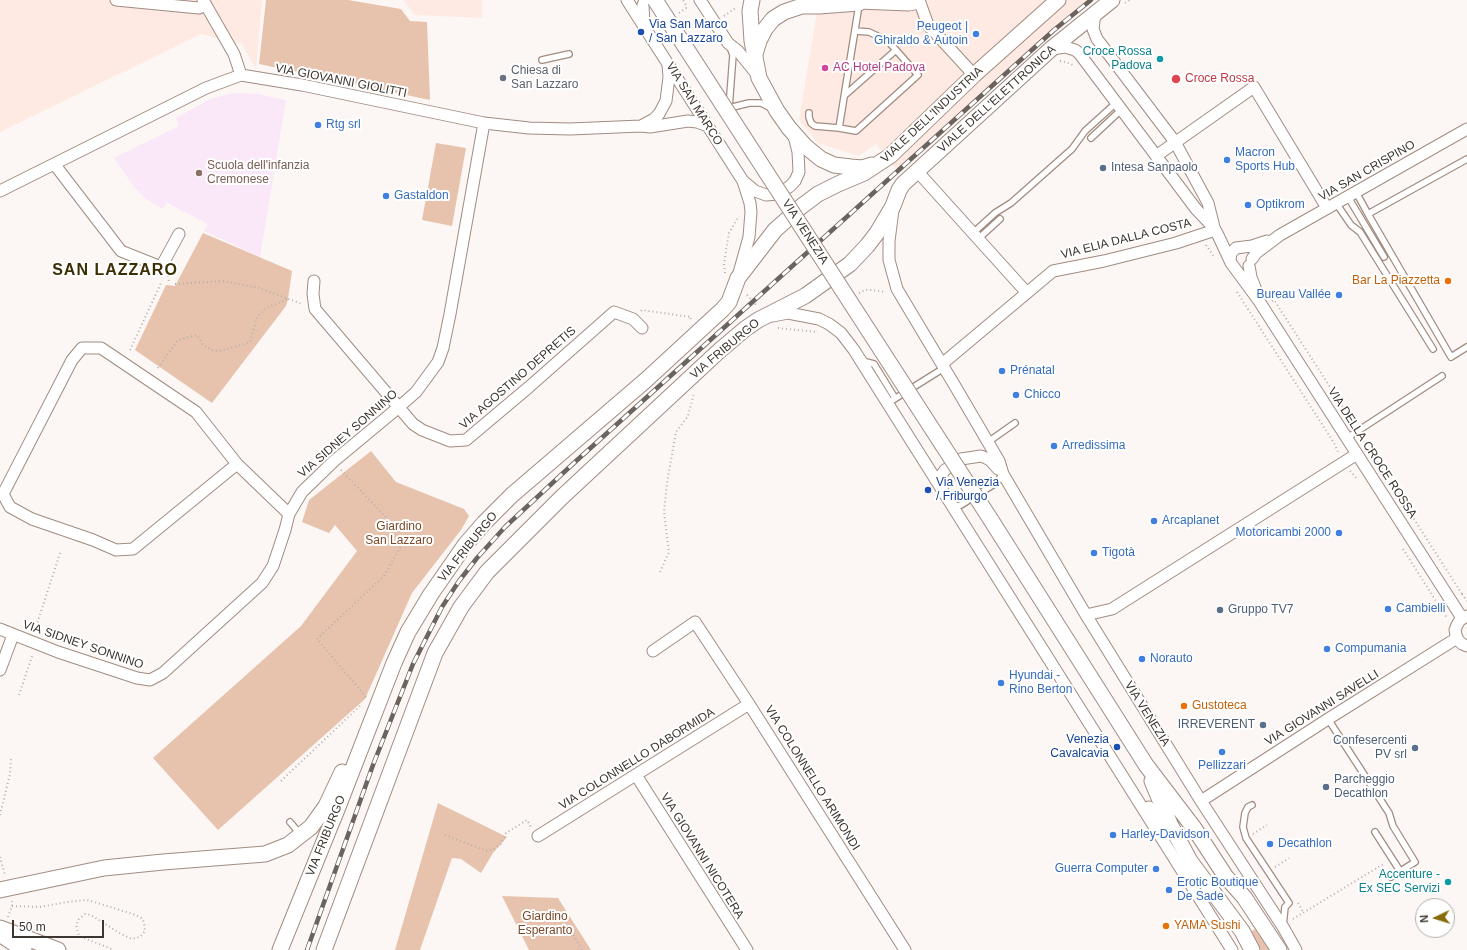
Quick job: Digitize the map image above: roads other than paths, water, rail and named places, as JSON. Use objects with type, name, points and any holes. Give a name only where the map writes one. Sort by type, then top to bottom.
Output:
[{"type":"street","points":[[116,0],[199,8],[204,3],[234,54],[241,75]]},
{"type":"street","name":"VIA SAN MARCO","points":[[627,0],[743,181],[750,203],[751,212],[749,237],[732,277]]},
{"type":"street","points":[[644,28],[642,4],[645,0]]},
{"type":"street","name":"VIA SAN MARCO","points":[[700,0],[728,43],[738,52],[759,78],[777,111],[793,134],[820,159],[834,165],[862,168],[880,163]]},
{"type":"street","name":"VIALE DELL'INDUSTRIA","points":[[795,212],[818,194],[864,174],[890,156],[974,75],[1058,0]]},
{"type":"street","name":"VIALE DELL'ELETTRONICA","points":[[893,206],[899,190],[917,170],[1051,49],[1112,0]]},
{"type":"street","points":[[755,57],[759,42],[765,29],[773,19],[784,12],[802,6],[819,6],[854,1],[908,6],[919,1],[928,24],[974,75]]},
{"type":"street","name":"VIA VENEZIA","points":[[659,2],[1146,765],[1194,828],[1226,877],[1244,897],[1280,950]]},
{"type":"street","points":[[747,2],[759,78]]},
{"type":"street","name":"VIA DELLA CROCE ROSSA","points":[[1095,13],[1093,28],[1097,39],[1175,142],[1208,203],[1216,231],[1233,264],[1260,301],[1357,454],[1465,617],[1456,625],[1457,638]]},
{"type":"street","name":"VIA DELLA CROCE ROSSA","points":[[1051,49],[1066,47],[1079,53],[1196,210],[1229,244],[1240,248]]},
{"type":"street","name":"VIA GIOVANNI GIOLITTI","points":[[640,126],[654,119],[659,114],[666,100],[669,77],[667,61]]},
{"type":"street","name":"VIA GIOVANNI GIOLITTI","points":[[0,191],[206,88],[241,75],[302,85],[484,123],[529,128],[570,129],[654,126],[688,121],[697,122],[708,126]]},
{"type":"street","points":[[1156,156],[1254,87],[1332,206]]},
{"type":"street","name":"VIA SIDNEY SONNINO","points":[[0,629],[58,652],[137,678],[150,680],[163,673],[262,583],[272,566],[289,514],[302,492],[334,461],[399,408],[416,392],[438,362],[443,348],[484,123]]},
{"type":"street","name":"VIA SAN CRISPINO","points":[[1240,248],[1267,241],[1280,235],[1467,129]]},
{"type":"street","name":"VIA SAN MARCO","points":[[743,181],[755,191],[766,195],[777,194],[789,187],[795,181],[799,172],[798,152],[793,134]]},
{"type":"street","points":[[55,164],[122,251],[162,267],[179,234]]},
{"type":"street","points":[[917,170],[1027,293]]},
{"type":"street","name":"VIA VENEZIA","points":[[893,206],[889,241],[890,260],[897,289],[988,442],[999,461],[1003,474],[1086,615],[1201,801],[1288,923],[1296,950]]},
{"type":"street","name":"VIA FRIBURGO","points":[[324,950],[435,653],[461,607],[487,572],[562,497],[719,351],[745,329],[805,296],[840,272],[867,246],[893,206]]},
{"type":"street","name":"VIA FRIBURGO","points":[[280,950],[394,663],[408,632],[444,573],[484,523],[512,495],[623,400],[724,309],[729,302],[732,277],[774,230],[795,212]]},
{"type":"street","name":"VIA ELIA DALLA COSTA","points":[[943,366],[1052,271],[1176,243],[1216,231]]},
{"type":"street","name":"VIA SAN CRISPINO","points":[[1250,263],[1256,253],[1280,235]]},
{"type":"street","points":[[1240,248],[1250,252],[1250,263],[1242,270],[1233,264],[1231,253],[1240,248]]},
{"type":"street","name":"VIA DELLA CROCE ROSSA","points":[[1250,263],[1251,277],[1260,301]]},
{"type":"street","name":"VIA AGOSTINO DEPRETIS","points":[[314,281],[313,294],[315,309],[399,408],[413,424],[422,430],[450,441],[466,440],[614,312],[633,319],[642,328]]},
{"type":"street","name":"VIA VENEZIA","points":[[766,318],[788,313],[819,319],[828,324],[841,333],[892,400],[937,481],[1232,950]]},
{"type":"street","points":[[237,464],[133,549],[116,550],[93,540],[32,519],[10,507],[3,494],[72,360],[82,348],[101,348],[196,412],[237,464],[289,514]]},
{"type":"street","points":[[1086,615],[1112,609],[1357,454]]},
{"type":"street","name":"VIA VENEZIA","points":[[937,481],[945,470],[961,459],[981,456],[990,460],[1003,474]]},
{"type":"street","name":"VIA COLONNELLO ARIMONDI","points":[[653,651],[695,622],[749,704],[905,950]]},
{"type":"street","points":[[0,670],[13,635]]},
{"type":"street","points":[[1457,638],[1462,644],[1467,646]]},
{"type":"street","name":"VIA GIOVANNI SAVELLI","points":[[1201,801],[1457,638]]},
{"type":"street","name":"VIA COLONNELLO DABORMIDA","points":[[538,836],[749,704]]},
{"type":"street","points":[[6,888],[104,868],[265,854],[288,845],[311,827],[326,806],[356,742],[372,717]]},
{"type":"street","name":"VIA VENEZIA","points":[[1146,765],[1162,807],[1178,841],[1203,881],[1242,931],[1252,950]]},
{"type":"street","name":"VIA GIOVANNI NICOTERA","points":[[636,775],[747,950]]},
{"type":"street","name":"VIA VENEZIA","points":[[1133,794],[1146,804],[1178,841]]},
{"type":"street","points":[[4,924],[58,950]]},
{"type":"street","points":[[0,935],[24,950]]},
{"type":"lane","points":[[839,128],[855,30],[854,1]]},
{"type":"lane","points":[[659,2],[671,18],[776,182]]},
{"type":"lane","points":[[809,113],[811,123],[815,126],[856,131],[918,75],[888,41],[869,32],[855,30]]},
{"type":"lane","points":[[728,43],[733,55],[729,108]]},
{"type":"lane","points":[[845,95],[896,50]]},
{"type":"lane","points":[[542,60],[569,54]]},
{"type":"lane","points":[[729,108],[749,103],[761,103],[777,111]]},
{"type":"lane","points":[[1090,138],[1119,106]]},
{"type":"lane","points":[[976,236],[995,213],[1011,203],[1072,149],[1085,132],[1119,106]]},
{"type":"lane","points":[[1368,214],[1467,159]]},
{"type":"lane","points":[[1352,194],[1368,214],[1451,357],[1467,347]]},
{"type":"lane","points":[[1352,194],[1384,257]]},
{"type":"lane","points":[[1332,206],[1360,232],[1433,349]]},
{"type":"lane","points":[[976,236],[1000,219]]},
{"type":"lane","points":[[892,400],[943,366]]},
{"type":"lane","points":[[1347,438],[1442,376]]},
{"type":"lane","points":[[988,442],[1016,423]]},
{"type":"lane","points":[[954,507],[961,505],[996,483],[1003,474]]},
{"type":"lane","points":[[1328,719],[1389,813],[1394,826],[1415,862],[1391,876]]},
{"type":"lane","points":[[1252,805],[1248,807],[1244,813],[1243,827],[1246,838],[1289,902],[1285,907],[1288,923]]},
{"type":"lane","points":[[290,822],[301,835]]},
{"type":"lane","points":[[1375,832],[1400,870]]},
{"type":"railway","points":[[307,950],[373,765],[413,664],[442,607],[459,581],[477,558],[505,527],[575,462],[1054,30],[1091,0]]},
{"type":"place","name":"Via San Marco / San Lazzaro","points":[[641,32]]},
{"type":"place","name":"Peugeot | Ghiraldo & Autoin","points":[[976,34]]},
{"type":"place","name":"Croce Rossa Padova","points":[[1160,59]]},
{"type":"place","name":"AC Hotel Padova","points":[[825,68]]},
{"type":"place","name":"Chiesa di San Lazzaro","points":[[503,78]]},
{"type":"place","name":"Croce Rossa","points":[[1176,79]]},
{"type":"place","name":"Rtg srl","points":[[318,125]]},
{"type":"place","name":"Macron Sports Hub","points":[[1227,160]]},
{"type":"place","name":"Intesa Sanpaolo","points":[[1103,168]]},
{"type":"place","name":"Scuola dell'infanzia Cremonese","points":[[199,173]]},
{"type":"place","name":"Gastaldon","points":[[386,196]]},
{"type":"place","name":"Optikrom","points":[[1248,205]]},
{"type":"place","name":"Bar La Piazzetta","points":[[1448,281]]},
{"type":"place","name":"Bureau Vallée","points":[[1339,295]]},
{"type":"place","name":"Prénatal","points":[[1002,371]]},
{"type":"place","name":"Chicco","points":[[1016,395]]},
{"type":"place","name":"Arredissima","points":[[1054,446]]},
{"type":"place","name":"Via Venezia / Friburgo","points":[[928,490]]},
{"type":"place","name":"Arcaplanet","points":[[1154,521]]},
{"type":"place","name":"Motoricambi 2000","points":[[1339,533]]},
{"type":"place","name":"Tigotà","points":[[1094,553]]},
{"type":"place","name":"Cambielli","points":[[1388,609]]},
{"type":"place","name":"Gruppo TV7","points":[[1220,610]]},
{"type":"place","name":"Compumania","points":[[1327,649]]},
{"type":"place","name":"Norauto","points":[[1142,659]]},
{"type":"place","name":"Hyundai - Rino Berton","points":[[1001,683]]},
{"type":"place","name":"Gustoteca","points":[[1184,706]]},
{"type":"place","name":"IRREVERENT","points":[[1263,725]]},
{"type":"place","name":"Venezia Cavalcavia","points":[[1117,747]]},
{"type":"place","name":"Confesercenti PV srl","points":[[1415,748]]},
{"type":"place","name":"Pellizzari","points":[[1222,752]]},
{"type":"place","name":"Parcheggio Decathlon","points":[[1326,787]]},
{"type":"place","name":"Harley-Davidson","points":[[1113,835]]},
{"type":"place","name":"Decathlon","points":[[1270,844]]},
{"type":"place","name":"Guerra Computer","points":[[1156,869]]},
{"type":"place","name":"Accenture - Ex SEC Servizi","points":[[1448,882]]},
{"type":"place","name":"Erotic Boutique De Sade","points":[[1169,890]]},
{"type":"place","name":"YAMA Sushi","points":[[1166,926]]},
{"type":"district","name":"SAN LAZZARO","points":[[115,271]]},
{"type":"park label","name":"Giardino San Lazzaro","points":[[399,534]]},
{"type":"park label","name":"Giardino Esperanto","points":[[545,924]]}]
